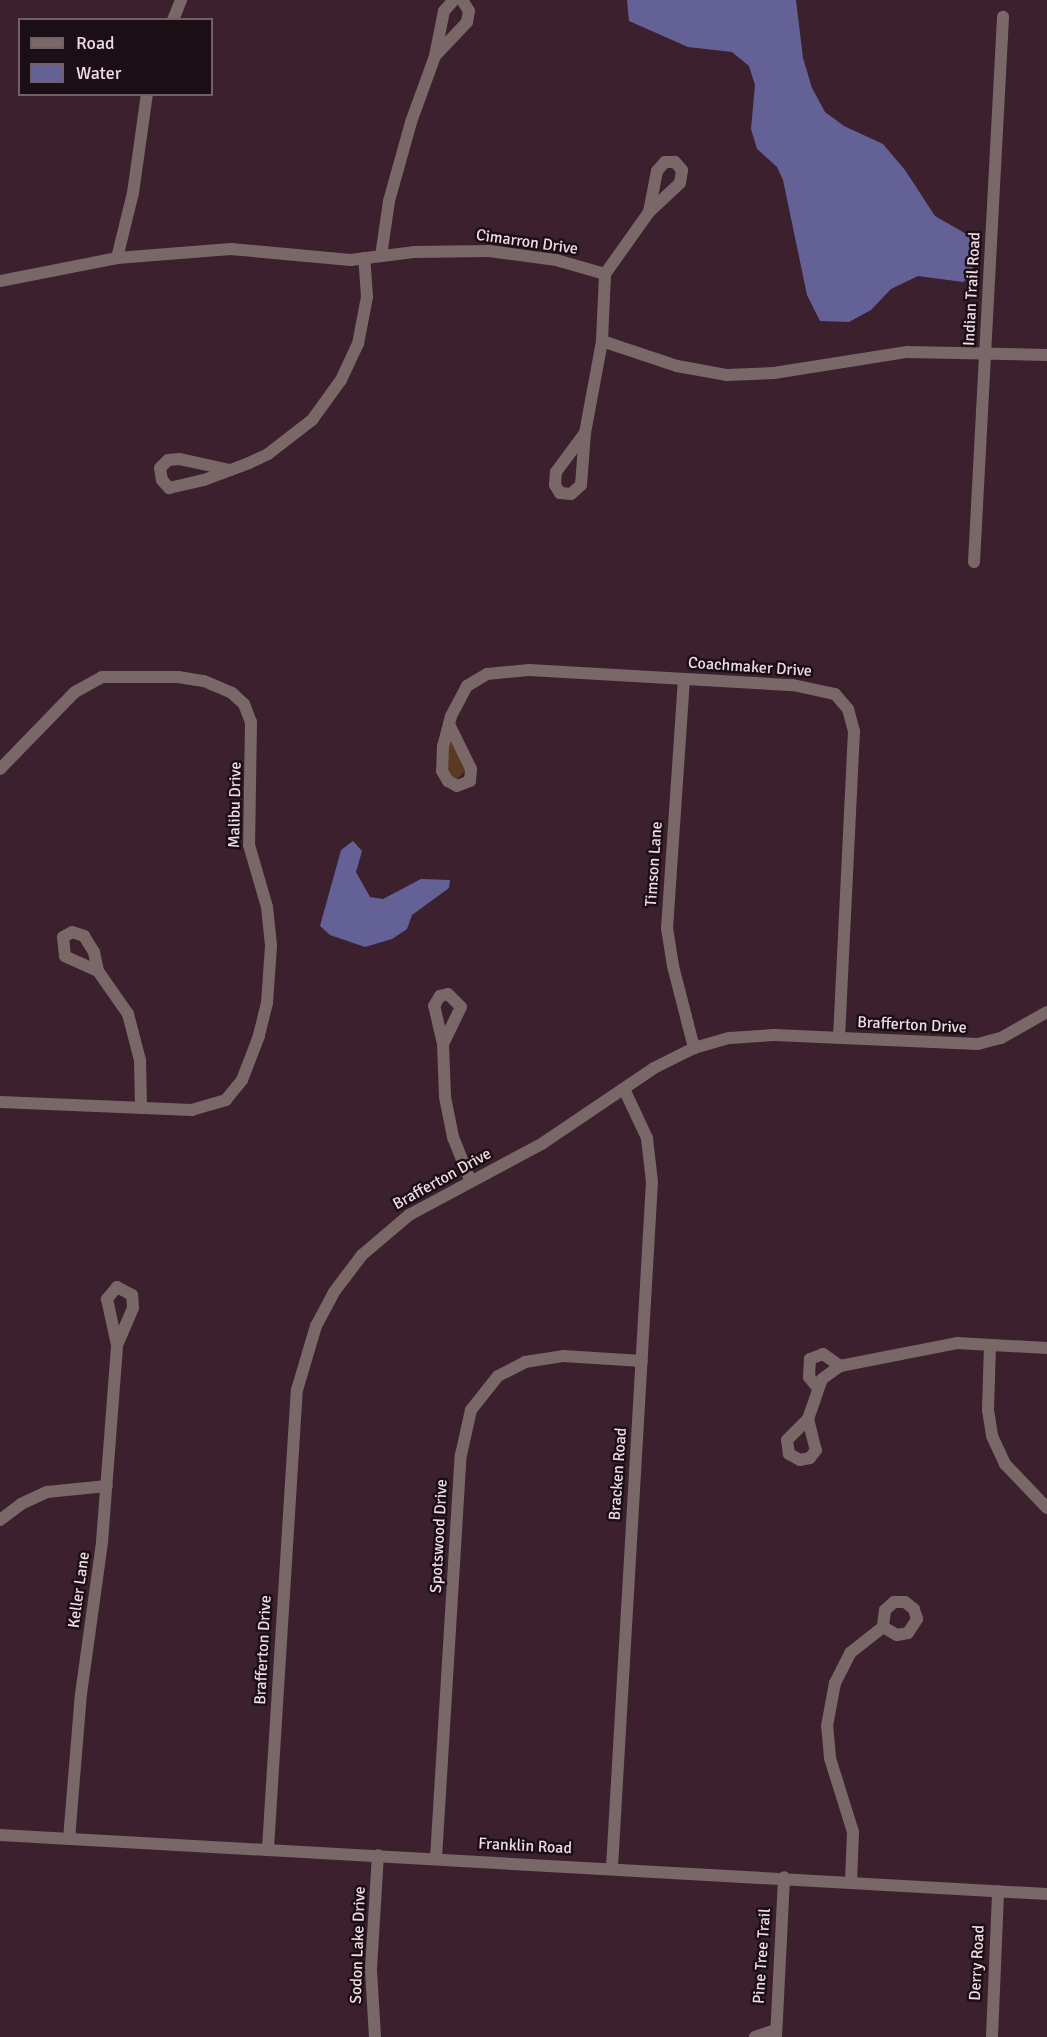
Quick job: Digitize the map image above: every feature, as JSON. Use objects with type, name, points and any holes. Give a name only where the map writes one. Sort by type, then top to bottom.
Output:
[{"type":"street","points":[[173,18],[182,0]]},
{"type":"street","points":[[381,256],[385,220],[403,152],[435,56],[444,11],[454,0]]},
{"type":"street","points":[[435,56],[467,21],[469,11],[462,0]]},
{"type":"street","name":"Indian Trail Road","points":[[974,562],[1003,17]]},
{"type":"street","points":[[117,258],[133,193],[147,96]]},
{"type":"street","points":[[585,433],[602,340],[605,274],[649,212]]},
{"type":"street","name":"Cimarron Drive","points":[[0,281],[117,258],[249,249],[336,260],[489,251],[556,260],[605,274]]},
{"type":"street","points":[[230,470],[180,459],[168,460],[160,468],[165,484],[176,488],[230,470],[268,454],[291,439],[312,420],[341,381],[358,344],[365,312],[364,258]]},
{"type":"street","points":[[602,340],[677,366],[727,375],[774,373],[907,352],[985,351],[1047,355]]},
{"type":"street","name":"Coachmaker Drive","points":[[449,724],[454,706],[467,686],[499,671],[818,687],[835,694],[848,709],[854,743],[839,1038]]},
{"type":"street","name":"Malibu Drive","points":[[0,769],[75,692],[102,677],[138,675],[204,681],[232,693],[249,712],[253,741],[249,845],[267,907],[270,939],[269,986],[259,1036],[242,1080],[226,1100],[201,1110],[0,1102]]},
{"type":"street","name":"Timson Lane","points":[[684,679],[667,928],[673,966],[694,1048]]},
{"type":"street","points":[[98,971],[120,1000],[133,1029],[140,1060],[141,1108]]},
{"type":"street","name":"Brafferton Drive","points":[[268,1848],[293,1426],[305,1356],[334,1292],[362,1255],[409,1215],[561,1132],[654,1068],[694,1048],[754,1035],[978,1044],[1001,1038],[1047,1012]]},
{"type":"street","points":[[443,1044],[448,1120],[470,1180]]},
{"type":"street","name":"Bracken Road","points":[[612,1867],[642,1361],[651,1159],[642,1120],[624,1089]]},
{"type":"street","name":"Keller Lane","points":[[69,1839],[81,1694],[106,1486],[117,1345]]},
{"type":"street","points":[[808,1419],[818,1387],[840,1366],[943,1345],[1047,1348]]},
{"type":"street","points":[[990,1345],[988,1410],[992,1436],[1005,1464],[1047,1508]]},
{"type":"street","points":[[818,1387],[809,1377],[810,1359],[824,1354],[840,1366]]},
{"type":"street","name":"Spotswood Drive","points":[[436,1858],[461,1455],[471,1410],[498,1376],[525,1362],[563,1356],[642,1361]]},
{"type":"street","points":[[0,1520],[21,1504],[47,1492],[106,1486]]},
{"type":"street","points":[[852,1882],[853,1832],[830,1758],[828,1719],[835,1683],[850,1653],[883,1627]]},
{"type":"street","name":"Franklin Road","points":[[0,1835],[612,1867],[1047,1894]]},
{"type":"street","name":"Sodon Lake Drive","points":[[375,2037],[371,1969],[378,1854]]},
{"type":"street","name":"Pine Tree Trail","points":[[775,2033],[784,1877]]},
{"type":"street","name":"Derry Road","points":[[992,2037],[998,1891]]},
{"type":"street","points":[[755,2037],[775,2033]]},
{"type":"shaded area","points":[[450,739],[465,771],[457,779],[452,778],[446,766]]},
{"type":"water","points":[[627,0],[796,0],[803,58],[812,88],[825,112],[844,126],[883,144],[905,170],[935,216],[968,235],[977,253],[970,277],[963,282],[918,276],[891,289],[871,310],[849,322],[820,321],[807,295],[783,180],[777,167],[757,149],[751,129],[755,85],[749,66],[732,52],[688,47],[629,21]]},
{"type":"water","points":[[353,841],[362,851],[356,872],[370,897],[383,899],[421,879],[450,880],[449,888],[412,915],[407,929],[392,939],[365,947],[330,935],[320,926],[341,850]]}]
